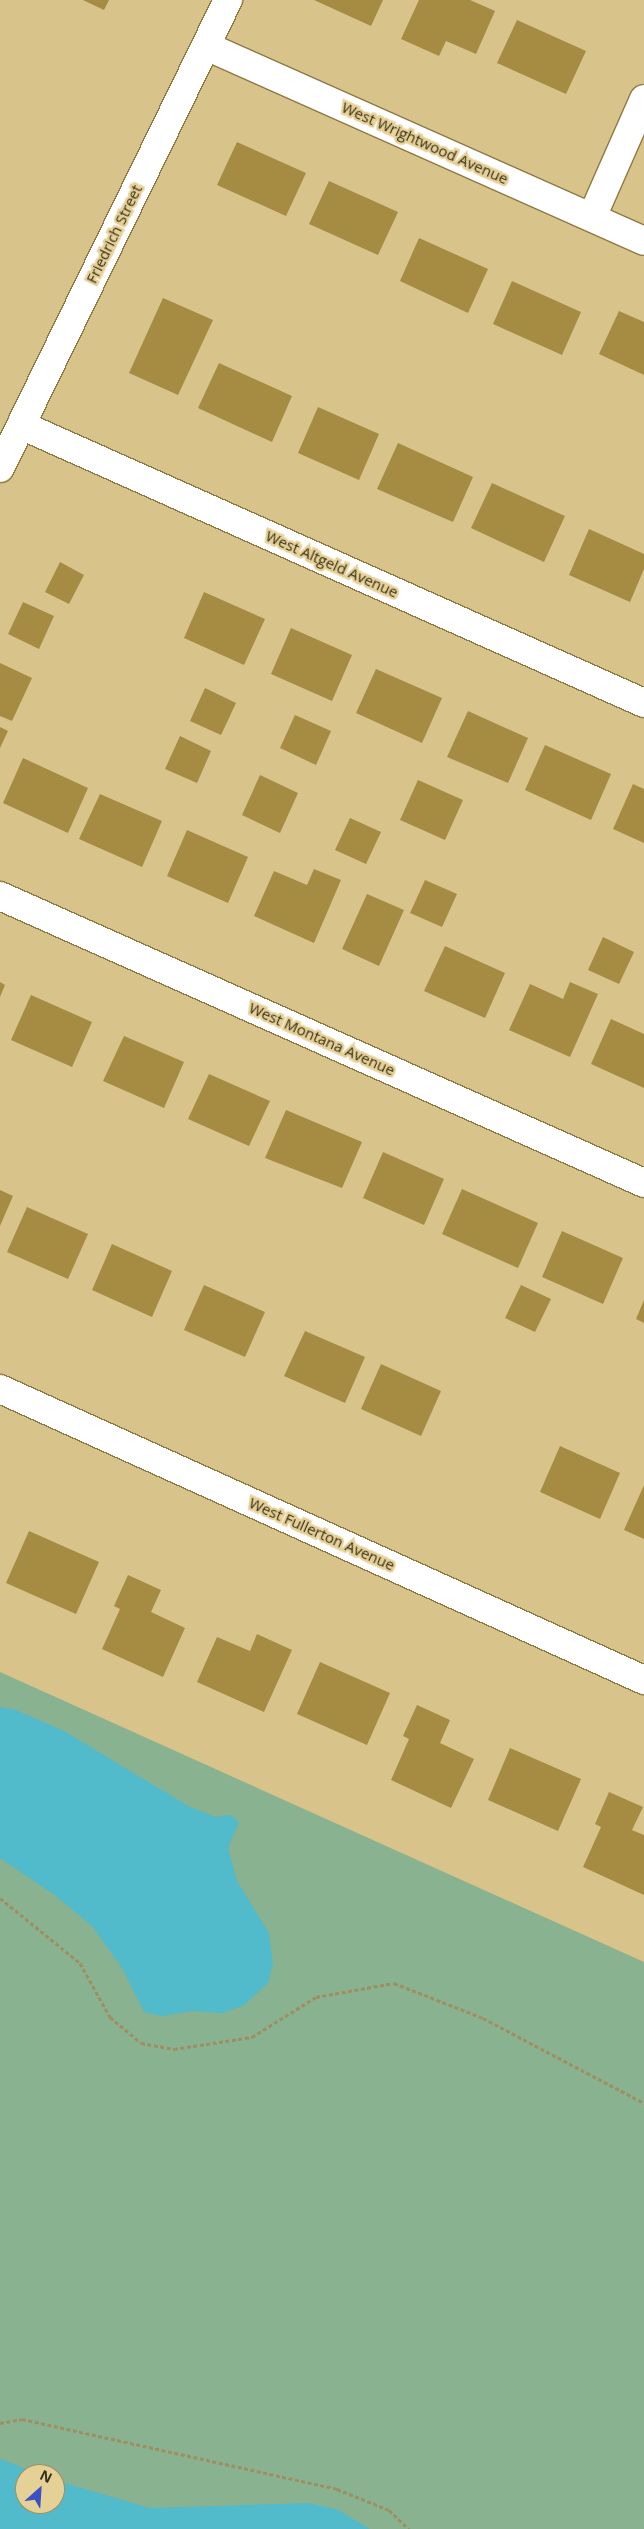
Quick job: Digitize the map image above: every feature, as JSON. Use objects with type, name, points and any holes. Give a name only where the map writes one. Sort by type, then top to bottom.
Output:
[{"type":"street","name":"Friedrich Street","points":[[0,468],[228,0]]},
{"type":"street","name":"West Wrightwood Avenue","points":[[206,46],[644,241]]},
{"type":"street","points":[[592,218],[644,99]]},
{"type":"street","name":"West Altgeld Avenue","points":[[21,425],[644,703]]},
{"type":"street","name":"West Montana Avenue","points":[[0,896],[644,1183]]},
{"type":"street","name":"West Fullerton Avenue","points":[[0,1389],[644,1680]]},
{"type":"path","points":[[0,1898],[80,1963],[110,2017],[141,2043],[174,2049],[252,2037],[316,1997],[394,1983],[483,2018],[644,2103]]},
{"type":"path","points":[[0,2422],[22,2419],[337,2489],[389,2510],[408,2529]]},
{"type":"green space","points":[[0,1672],[644,1962],[644,2529],[0,2529]]},
{"type":"water","points":[[0,1707],[13,1709],[64,1731],[188,1806],[215,1817],[230,1815],[239,1822],[228,1848],[237,1881],[269,1933],[273,1964],[268,1983],[243,2006],[222,2013],[191,2011],[162,2016],[144,2012],[122,1968],[92,1926],[56,1896],[0,1858]]},
{"type":"water","points":[[0,2459],[15,2465],[15,2514],[65,2514],[65,2483],[149,2508],[308,2503],[336,2509],[370,2529],[0,2529]]},
{"type":"building","points":[[83,0],[109,0],[104,10]]},
{"type":"building","points":[[314,0],[383,0],[371,26]]},
{"type":"building","points":[[419,0],[470,0],[495,11],[476,54],[446,41],[439,56],[401,39]]},
{"type":"building","points":[[517,20],[586,51],[566,94],[497,63]]},
{"type":"building","points":[[237,142],[306,173],[286,216],[217,185]]},
{"type":"building","points":[[329,181],[398,212],[378,255],[309,224]]},
{"type":"building","points":[[419,238],[488,269],[468,313],[400,281]]},
{"type":"building","points":[[512,281],[581,312],[562,355],[493,324]]},
{"type":"building","points":[[163,298],[213,320],[178,395],[129,373]]},
{"type":"building","points":[[619,311],[644,322],[644,375],[599,354]]},
{"type":"building","points":[[219,363],[292,396],[272,442],[198,408]]},
{"type":"building","points":[[318,407],[379,434],[359,480],[298,453]]},
{"type":"building","points":[[398,443],[473,477],[453,522],[377,489]]},
{"type":"building","points":[[492,483],[565,516],[544,562],[471,528]]},
{"type":"building","points":[[589,529],[644,554],[644,569],[630,602],[569,575]]},
{"type":"building","points":[[60,562],[84,575],[69,604],[45,592]]},
{"type":"building","points":[[204,592],[265,619],[244,665],[184,638]]},
{"type":"building","points":[[23,602],[54,616],[39,649],[8,634]]},
{"type":"building","points":[[291,628],[352,655],[332,701],[271,674]]},
{"type":"building","points":[[0,663],[32,678],[12,721],[0,716]]},
{"type":"building","points":[[376,669],[442,698],[422,743],[356,713]]},
{"type":"building","points":[[205,688],[236,703],[221,735],[190,721]]},
{"type":"building","points":[[468,711],[528,738],[508,783],[447,757]]},
{"type":"building","points":[[295,715],[331,731],[316,765],[280,748]]},
{"type":"building","points":[[0,727],[8,731],[0,748]]},
{"type":"building","points":[[180,736],[211,751],[197,783],[165,769]]},
{"type":"building","points":[[545,745],[611,774],[591,820],[525,790]]},
{"type":"building","points":[[23,758],[88,788],[68,833],[3,803]]},
{"type":"building","points":[[260,775],[298,793],[280,833],[242,815]]},
{"type":"building","points":[[418,780],[463,800],[445,840],[400,820]]},
{"type":"building","points":[[633,784],[644,789],[644,843],[613,829]]},
{"type":"building","points":[[100,794],[162,821],[142,867],[79,839]]},
{"type":"building","points":[[350,818],[381,832],[366,864],[335,850]]},
{"type":"building","points":[[187,830],[248,857],[228,903],[167,876]]},
{"type":"building","points":[[314,869],[341,880],[314,943],[254,916],[274,871],[307,885]]},
{"type":"building","points":[[425,880],[457,894],[442,927],[410,913]]},
{"type":"building","points":[[367,894],[404,910],[379,966],[342,949]]},
{"type":"building","points":[[603,937],[634,952],[619,984],[588,970]]},
{"type":"building","points":[[445,946],[505,973],[485,1018],[424,991]]},
{"type":"building","points":[[0,982],[5,985],[0,997]]},
{"type":"building","points":[[570,982],[598,994],[570,1057],[509,1030],[530,984],[563,999]]},
{"type":"building","points":[[31,995],[92,1022],[72,1067],[11,1040]]},
{"type":"building","points":[[611,1019],[644,1034],[644,1088],[591,1064]]},
{"type":"building","points":[[124,1036],[184,1062],[164,1108],[103,1081]]},
{"type":"building","points":[[209,1074],[270,1101],[249,1146],[188,1119]]},
{"type":"building","points":[[286,1110],[362,1142],[342,1188],[265,1158]]},
{"type":"building","points":[[383,1152],[444,1179],[424,1225],[363,1198]]},
{"type":"building","points":[[462,1189],[538,1223],[518,1268],[442,1234]]},
{"type":"building","points":[[0,1190],[13,1196],[0,1226]]},
{"type":"building","points":[[27,1207],[88,1234],[68,1279],[7,1252]]},
{"type":"building","points":[[562,1231],[623,1258],[603,1304],[542,1277]]},
{"type":"building","points":[[112,1244],[172,1271],[152,1317],[92,1290]]},
{"type":"building","points":[[204,1285],[265,1312],[245,1357],[184,1330]]},
{"type":"building","points":[[521,1285],[551,1299],[535,1332],[505,1318]]},
{"type":"building","points":[[644,1300],[644,1323],[636,1319]]},
{"type":"building","points":[[305,1331],[365,1357],[345,1403],[284,1376]]},
{"type":"building","points":[[381,1364],[441,1391],[421,1436],[361,1409]]},
{"type":"building","points":[[560,1446],[620,1473],[600,1519],[540,1492]]},
{"type":"building","points":[[644,1485],[644,1539],[624,1530]]},
{"type":"building","points":[[29,1531],[99,1562],[76,1614],[6,1583]]},
{"type":"building","points":[[128,1575],[161,1590],[151,1612],[185,1628],[163,1677],[102,1649],[120,1609],[114,1606]]},
{"type":"building","points":[[257,1634],[292,1650],[264,1712],[197,1682],[217,1637],[250,1651]]},
{"type":"building","points":[[320,1662],[390,1693],[367,1745],[297,1714]]},
{"type":"building","points":[[417,1705],[450,1720],[440,1743],[474,1759],[451,1808],[391,1780],[409,1739],[403,1736]]},
{"type":"building","points":[[510,1748],[581,1779],[558,1831],[488,1800]]},
{"type":"building","points":[[609,1792],[643,1807],[632,1830],[644,1835],[644,1895],[583,1867],[601,1827],[595,1824]]}]
